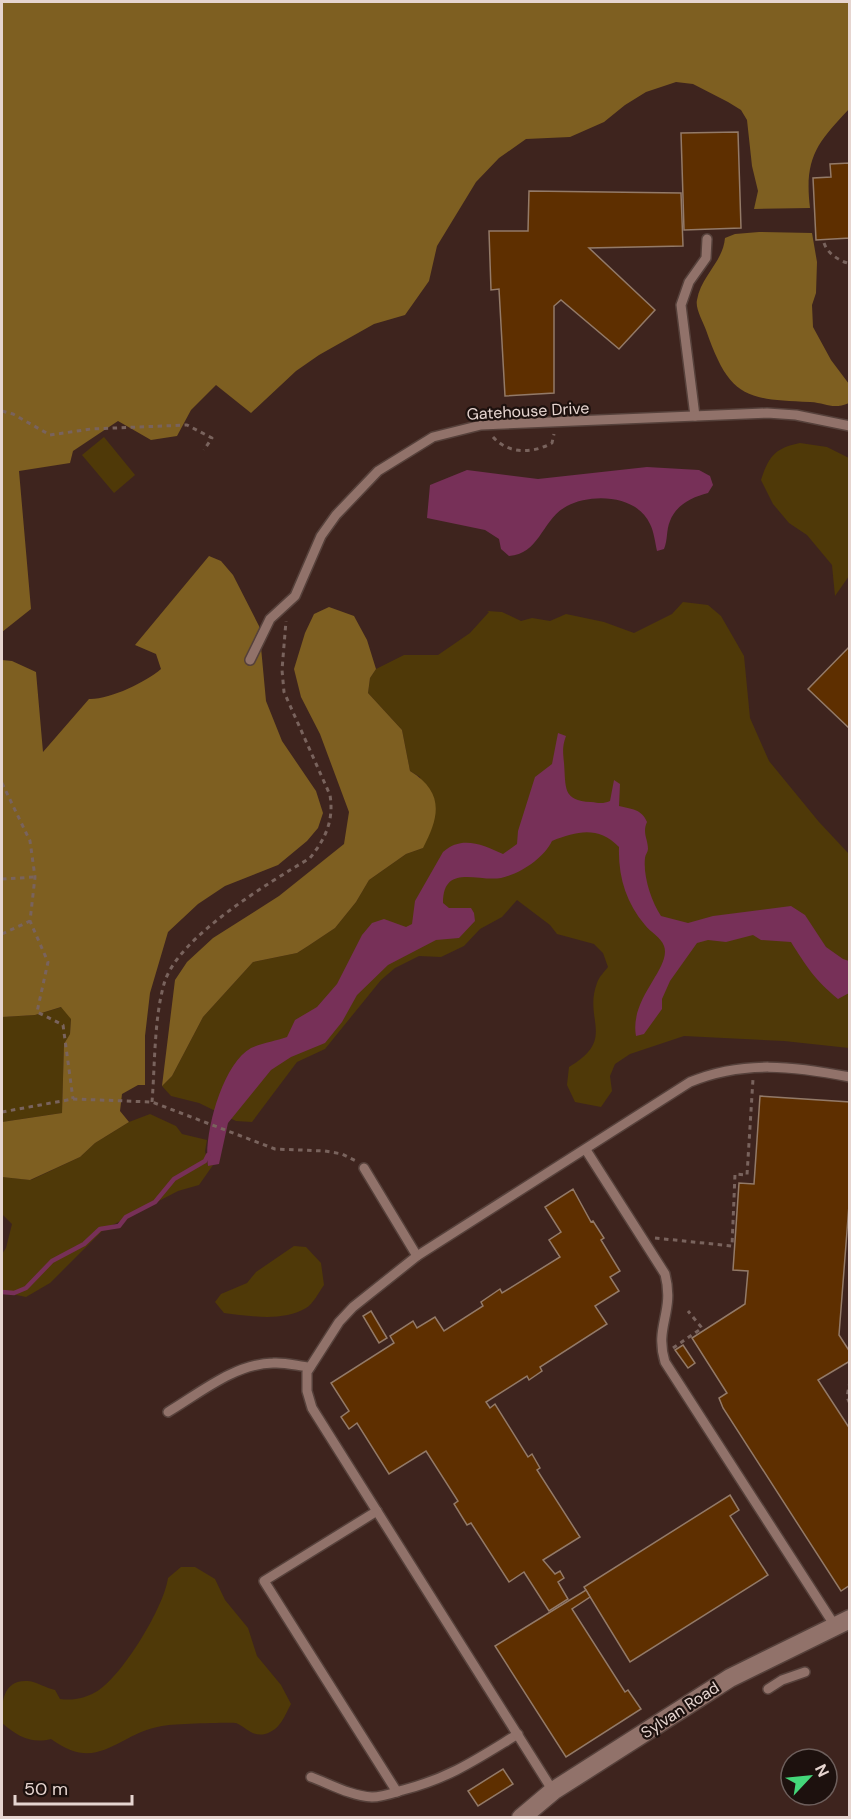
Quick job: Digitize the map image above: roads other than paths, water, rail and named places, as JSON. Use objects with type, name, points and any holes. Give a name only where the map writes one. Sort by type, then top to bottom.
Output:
[{"type":"street","name":"Sylvan Road","points":[[521,1818],[553,1791],[730,1678],[842,1622]]},
{"type":"lane","points":[[695,416],[681,305],[689,282],[706,258],[707,239]]},
{"type":"lane","name":"Gatehouse Drive","points":[[250,660],[261,633],[270,619],[295,596],[321,537],[336,515],[378,471],[433,437],[481,425],[777,413],[849,426]]},
{"type":"lane","points":[[553,1791],[312,1408],[307,1391],[307,1372],[339,1322],[353,1307],[417,1256],[690,1082],[714,1071],[754,1067],[789,1068],[849,1077]]},
{"type":"lane","points":[[586,1150],[665,1274],[670,1293],[668,1312],[660,1331],[660,1346],[665,1362],[842,1622]]},
{"type":"lane","points":[[364,1168],[417,1256]]},
{"type":"lane","points":[[168,1412],[231,1373],[248,1367],[273,1363],[310,1367]]},
{"type":"lane","points":[[377,1511],[264,1581],[397,1792]]},
{"type":"lane","points":[[768,1689],[782,1680],[805,1672]]},
{"type":"lane","points":[[311,1777],[359,1795],[374,1797],[434,1782],[459,1771],[518,1734]]},
{"type":"waterway","points":[[2,1292],[14,1293],[26,1288],[52,1261],[84,1244],[100,1229],[119,1226],[126,1217],[155,1202],[174,1179],[205,1161],[208,1155]]}]
